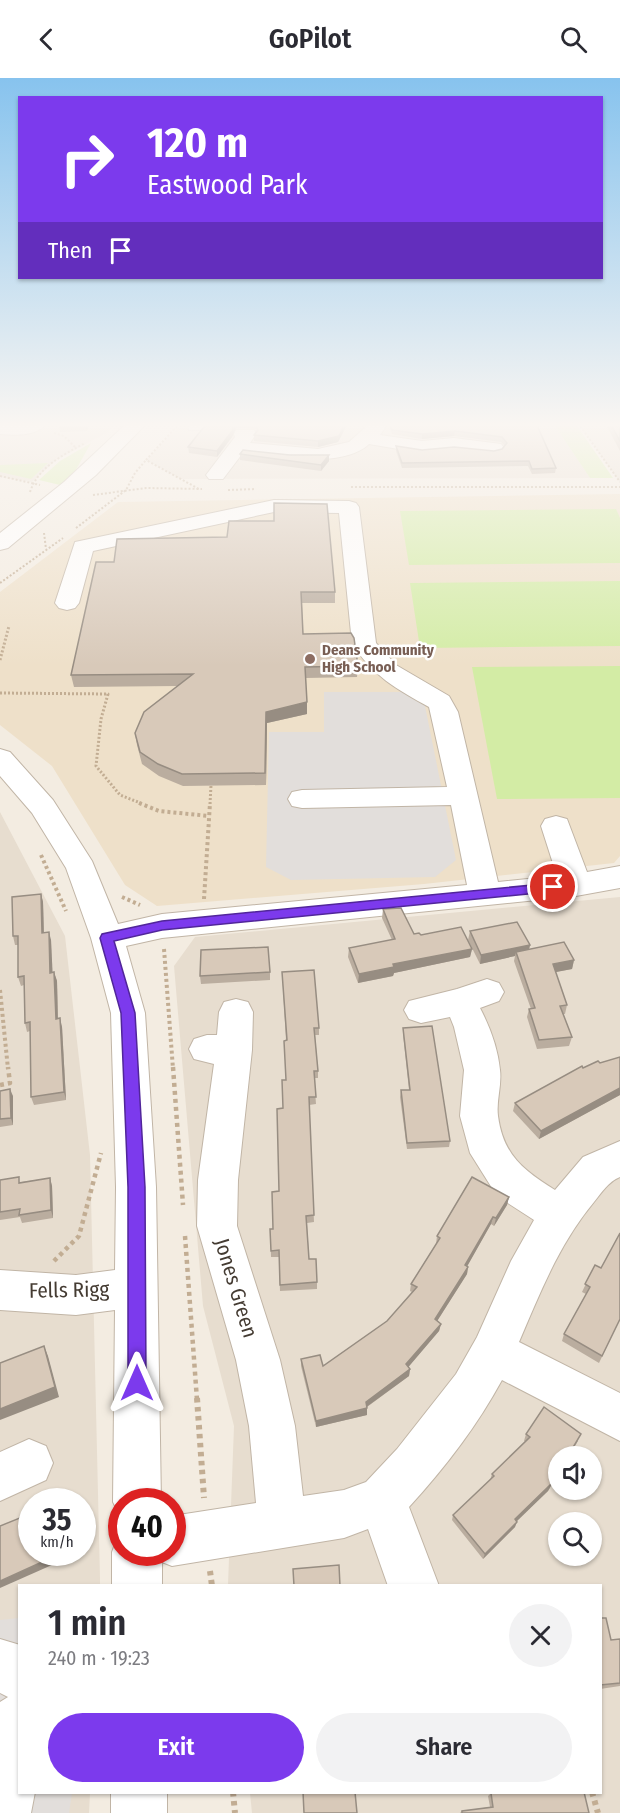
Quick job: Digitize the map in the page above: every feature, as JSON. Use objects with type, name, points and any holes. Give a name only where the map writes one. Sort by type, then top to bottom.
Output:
[{"type":"street","points":[[0,543],[52,504]]},
{"type":"street","points":[[68,603],[83,547],[274,506],[349,507],[364,643],[371,658],[381,668],[440,702],[446,712],[485,894]]},
{"type":"street","points":[[0,758],[43,807],[81,868],[107,938],[128,1013],[136,1187],[137,1488]]},
{"type":"street","points":[[302,799],[464,796]]},
{"type":"street","points":[[556,826],[576,885]]},
{"type":"street","points":[[107,938],[162,926],[204,921],[576,885],[620,877]]},
{"type":"street","points":[[421,1010],[474,997],[472,1027],[482,1070],[479,1116],[489,1153],[511,1184],[559,1214]]},
{"type":"street","name":"Jones Green","points":[[226,1037],[217,1227],[258,1360],[272,1426],[282,1524]]},
{"type":"street","points":[[190,1539],[344,1514],[382,1500],[414,1466],[465,1400],[493,1352],[526,1275],[559,1214],[597,1169],[620,1158]]},
{"type":"street","name":"Fells Rigg","points":[[11,1291],[76,1295],[137,1287]]},
{"type":"street","points":[[493,1352],[620,1419]]},
{"type":"street","points":[[382,1500],[413,1584]]},
{"type":"street","points":[[137,1566],[137,1584]]},
{"type":"street","points":[[0,1665],[18,1674]]},
{"type":"street","points":[[3,1813],[18,1730]]},
{"type":"street","points":[[139,1794],[139,1813]]},
{"type":"path","points":[[73,530],[107,504]]},
{"type":"path","points":[[0,583],[64,537]]},
{"type":"path","points":[[0,660],[9,626]]},
{"type":"path","points":[[0,693],[108,694],[101,719],[96,766],[120,795],[159,811],[209,816]]},
{"type":"path","points":[[204,921],[211,785]]},
{"type":"path","points":[[37,847],[66,912]]},
{"type":"path","points":[[162,926],[183,1207]]},
{"type":"path","points":[[0,990],[10,1083],[0,1085]]},
{"type":"path","points":[[11,1291],[79,1236],[103,1145]]},
{"type":"path","points":[[184,1231],[190,1539],[211,1584]]},
{"type":"path","points":[[233,1794],[236,1813]]},
{"type":"path","points":[[593,1794],[598,1813]]},
{"type":"shaded area","name":"Deans Community High School","points":[[115,504],[620,504],[620,856],[614,863],[424,884],[157,906],[125,885],[52,766],[0,725],[0,592]]},
{"type":"shaded area","points":[[324,692],[405,692],[424,701],[456,860],[435,877],[291,880],[266,867],[269,732],[324,732]]},
{"type":"shaded area","points":[[0,812],[65,936],[90,1155],[100,1584],[18,1584],[18,1794],[90,1794],[89,1813],[0,1813]]},
{"type":"shaded area","points":[[620,897],[620,1813],[252,1813],[250,1794],[602,1794],[602,1584],[228,1584],[234,1426],[203,1306],[174,966],[195,937]]},
{"type":"shaded area","points":[[18,1618],[18,1794],[72,1794],[69,1813],[0,1813],[0,1620]]},
{"type":"green space","points":[[616,509],[620,518],[620,563],[409,565],[400,511]]},
{"type":"green space","points":[[620,581],[620,646],[420,648],[410,583]]},
{"type":"green space","points":[[620,666],[620,798],[497,799],[472,667]]},
{"type":"building","points":[[274,504],[327,504],[335,592],[301,592],[303,634],[351,633],[354,638],[358,666],[305,667],[307,702],[266,712],[265,773],[182,774],[158,764],[140,752],[135,733],[144,712],[193,674],[71,675],[96,562],[114,562],[117,539],[227,537],[229,521],[274,521]]},
{"type":"building","points":[[41,894],[42,933],[49,932],[50,973],[54,972],[56,1019],[60,1018],[64,1092],[31,1097],[30,1022],[25,1023],[24,976],[18,977],[18,936],[13,936],[12,897]]},
{"type":"building","points":[[401,908],[414,934],[421,935],[461,927],[472,949],[393,964],[394,967],[359,974],[349,948],[395,939],[383,909]]},
{"type":"building","points":[[517,922],[530,945],[481,955],[470,931]]},
{"type":"building","points":[[564,942],[574,960],[553,964],[567,1005],[560,1006],[572,1037],[539,1040],[529,1009],[535,1008],[516,952]]},
{"type":"building","points":[[268,947],[270,972],[200,976],[201,950]]},
{"type":"building","points":[[314,970],[319,1028],[314,1028],[318,1071],[314,1071],[316,1097],[309,1097],[314,1215],[306,1216],[309,1259],[316,1259],[317,1282],[280,1285],[279,1250],[271,1251],[270,1229],[273,1229],[272,1192],[279,1191],[277,1109],[283,1108],[282,1080],[286,1080],[284,1041],[287,1040],[282,972]]},
{"type":"building","points":[[432,1026],[450,1141],[407,1143],[401,1090],[410,1090],[403,1028]]},
{"type":"building","points":[[620,1057],[620,1088],[541,1131],[515,1103],[582,1066],[583,1068],[598,1061],[600,1063]]},
{"type":"building","points":[[10,1089],[11,1118],[0,1119],[0,1091]]},
{"type":"building","points":[[19,1177],[19,1183],[50,1178],[51,1210],[19,1215],[20,1209],[0,1212],[0,1180]]},
{"type":"building","points":[[472,1177],[509,1197],[496,1218],[493,1217],[465,1265],[468,1267],[435,1319],[441,1324],[406,1364],[410,1369],[366,1402],[367,1408],[316,1421],[301,1359],[320,1355],[323,1366],[387,1321],[417,1287],[411,1284],[440,1238],[437,1236]]},
{"type":"building","points":[[620,1233],[620,1319],[602,1356],[564,1334],[590,1287],[585,1284],[595,1265],[601,1268]]},
{"type":"building","points":[[44,1346],[55,1387],[0,1409],[0,1363]]},
{"type":"building","points":[[544,1407],[581,1434],[574,1446],[548,1446],[548,1487],[515,1519],[517,1522],[485,1554],[453,1515],[530,1437],[526,1434]]},
{"type":"building","points":[[18,1519],[18,1566],[33,1566],[0,1581],[0,1526]]},
{"type":"building","points":[[339,1565],[340,1584],[294,1584],[293,1569]]},
{"type":"building","points":[[602,1618],[606,1618],[611,1640],[620,1639],[620,1683],[602,1685]]},
{"type":"building","points":[[303,1794],[355,1794],[357,1813],[304,1813]]},
{"type":"building","points":[[491,1794],[584,1794],[589,1813],[462,1813],[462,1811],[493,1807]]},
{"type":"place","name":"Deans Community High School","points":[[310,659]]},
{"type":"route","points":[[137,1383],[136,1187],[128,1013],[107,938],[162,926],[553,887]]}]
